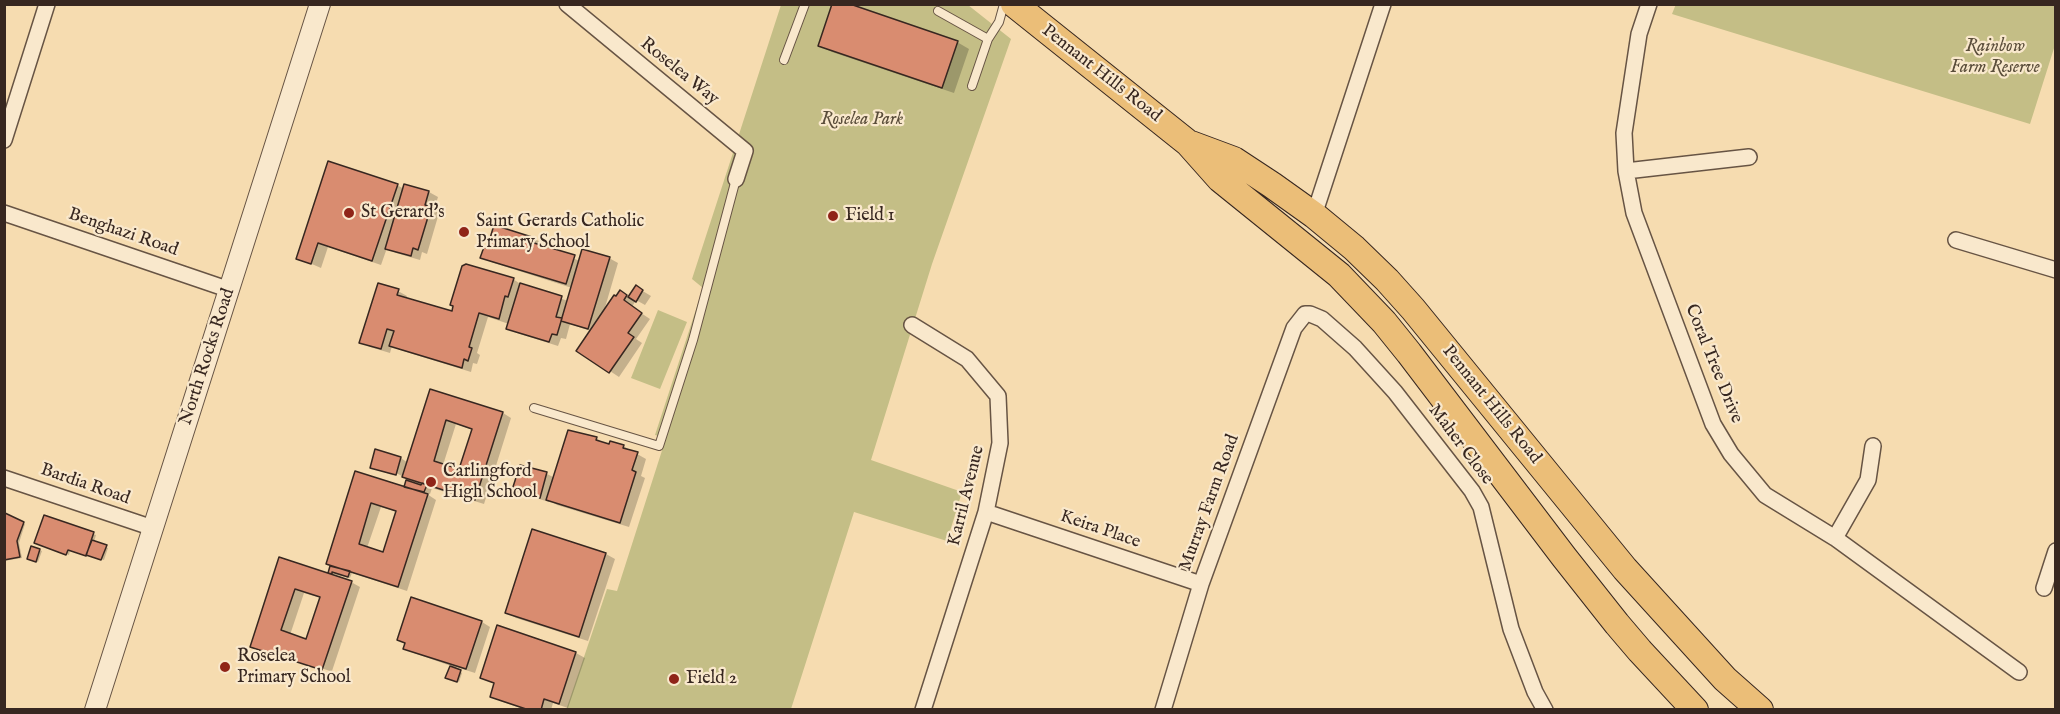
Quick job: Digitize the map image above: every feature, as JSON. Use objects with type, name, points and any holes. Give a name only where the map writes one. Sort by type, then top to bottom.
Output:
[{"type":"highway","name":"Pennant Hills Road","points":[[1014,4],[1188,143],[1220,179],[1339,275],[1384,322],[1409,353],[1617,624],[1695,710]]},
{"type":"highway","name":"Pennant Hills Road","points":[[1188,143],[1234,160],[1314,215],[1354,248],[1387,280],[1421,318],[1625,569],[1725,679],[1760,710]]},
{"type":"highway","points":[[1314,215],[1311,225],[1313,234],[1328,250],[1339,275]]},
{"type":"street","points":[[4,140],[47,4]]},
{"type":"street","name":"North Rocks Road","points":[[95,710],[320,4]]},
{"type":"street","name":"Roselea Way","points":[[567,4],[745,151],[736,179]]},
{"type":"street","points":[[1314,215],[1383,4]]},
{"type":"street","name":"Coral Tree Drive","points":[[1649,4],[1639,34],[1624,133],[1626,171],[1634,213],[1713,424],[1731,454],[1765,495],[1835,538],[2019,672]]},
{"type":"street","points":[[1626,171],[1749,158]]},
{"type":"street","name":"Benghazi Road","points":[[4,213],[230,290]]},
{"type":"street","points":[[1956,240],[2055,270]]},
{"type":"street","name":"Murray Farm Road","points":[[1163,710],[1201,584],[1294,328],[1305,314]]},
{"type":"street","name":"Maher Close","points":[[1305,314],[1322,319],[1355,348],[1395,392],[1472,491],[1481,507],[1511,629],[1535,692],[1545,710]]},
{"type":"street","name":"Karril Avenue","points":[[912,325],[967,359],[998,396],[1000,443],[986,512],[923,710]]},
{"type":"street","points":[[1835,538],[1868,480],[1873,446]]},
{"type":"street","name":"Bardia Road","points":[[4,478],[153,528]]},
{"type":"street","name":"Keira Place","points":[[986,512],[1201,584]]},
{"type":"street","points":[[2044,588],[2055,551]]},
{"type":"lane","points":[[784,60],[805,4]]},
{"type":"lane","points":[[972,86],[988,39],[999,22],[1004,4]]},
{"type":"lane","points":[[938,11],[988,39]]},
{"type":"lane","points":[[534,408],[659,446],[693,340],[736,179]]},
{"type":"green space","name":"Rainbow Farm Reserve","points":[[1676,4],[2055,5],[2055,45],[2030,124],[1672,14]]},
{"type":"green space","name":"Roselea Park","points":[[781,5],[968,5],[1011,39],[932,264],[871,460],[962,492],[947,541],[854,512],[791,709],[566,710],[607,589],[617,591],[666,438],[655,435],[703,288],[692,279]]},
{"type":"green space","points":[[658,310],[687,322],[660,389],[631,378]]},
{"type":"building","points":[[832,4],[850,4],[958,41],[942,88],[818,46]]},
{"type":"building","name":"St Gerard's","points":[[328,161],[398,184],[372,261],[318,243],[311,264],[296,259]]},
{"type":"building","points":[[404,184],[429,191],[425,205],[431,207],[418,250],[413,248],[411,256],[385,249]]},
{"type":"building","points":[[494,225],[535,238],[534,243],[575,255],[566,284],[480,258],[484,247],[487,248]]},
{"type":"building","points":[[582,249],[610,257],[588,329],[561,321]]},
{"type":"building","points":[[466,264],[514,278],[508,297],[505,296],[499,319],[479,313],[469,347],[472,348],[468,361],[464,359],[462,368],[389,346],[394,331],[387,329],[381,349],[359,343],[378,283],[399,289],[397,295],[452,311],[453,306],[450,305],[462,266]]},
{"type":"building","points":[[520,283],[562,296],[556,317],[562,318],[557,335],[552,334],[549,342],[506,329]]},
{"type":"building","points":[[636,285],[643,290],[636,302],[628,297]]},
{"type":"building","points":[[620,290],[627,295],[624,300],[642,313],[628,333],[634,337],[609,373],[576,351],[614,295],[616,296]]},
{"type":"building","points":[[430,389],[503,412],[475,500],[402,477]],"holes":[[[446,420],[472,429],[459,469],[434,461]]]},
{"type":"building","points":[[568,430],[597,437],[596,440],[609,444],[610,441],[624,445],[623,448],[638,452],[632,470],[636,472],[620,523],[546,500]]},
{"type":"building","points":[[375,449],[401,457],[396,475],[370,468]]},
{"type":"building","points":[[520,465],[547,472],[540,498],[512,490]]},
{"type":"building","points":[[355,471],[428,494],[398,587],[326,564]],"holes":[[[371,503],[396,511],[383,552],[359,544]]]},
{"type":"building","points":[[406,480],[427,485],[424,492],[404,487]]},
{"type":"building","points":[[5,513],[24,522],[17,541],[20,557],[4,560]]},
{"type":"building","points":[[44,515],[94,532],[86,556],[68,550],[66,555],[34,543]]},
{"type":"building","points":[[532,529],[606,553],[579,637],[505,613]]},
{"type":"building","points":[[92,540],[107,545],[101,560],[86,555]]},
{"type":"building","points":[[31,546],[40,549],[36,562],[27,559]]},
{"type":"building","points":[[279,557],[352,581],[322,670],[250,647]],"holes":[[[295,589],[320,597],[306,639],[281,630]]]},
{"type":"building","points":[[330,566],[350,571],[348,577],[328,573]]},
{"type":"building","points":[[411,597],[482,621],[466,669],[403,649],[405,643],[397,640]]},
{"type":"building","points":[[497,625],[576,652],[559,704],[544,699],[541,710],[529,710],[490,697],[494,683],[480,678]]},
{"type":"building","points":[[450,666],[461,670],[457,682],[445,678]]},
{"type":"place","name":"St Gerard's","points":[[349,213]]},
{"type":"place","name":"Field 1","points":[[833,216]]},
{"type":"place","name":"Saint Gerards Catholic Primary School","points":[[464,232]]},
{"type":"place","name":"Carlingford High School","points":[[431,482]]},
{"type":"place","name":"Roselea Primary School","points":[[225,667]]},
{"type":"place","name":"Field 2","points":[[674,679]]}]
